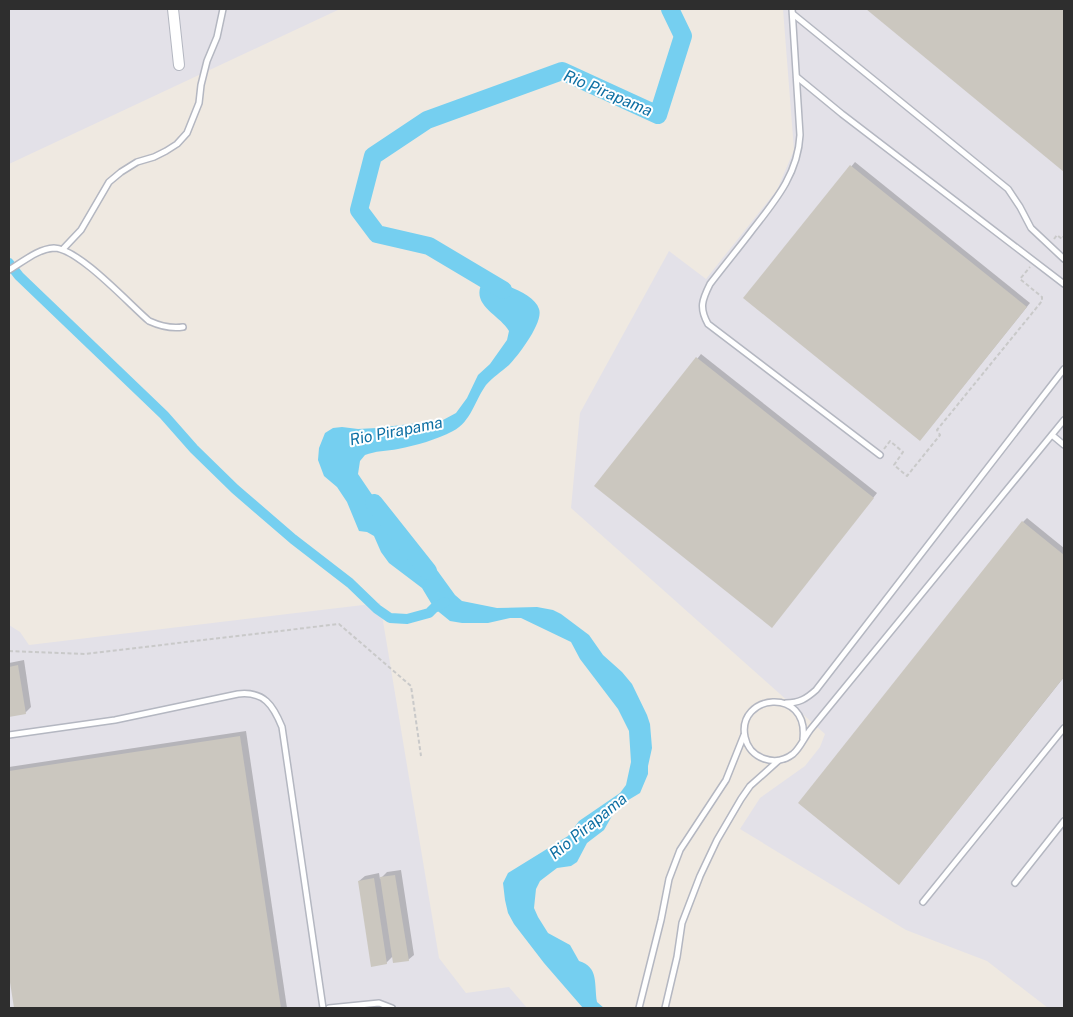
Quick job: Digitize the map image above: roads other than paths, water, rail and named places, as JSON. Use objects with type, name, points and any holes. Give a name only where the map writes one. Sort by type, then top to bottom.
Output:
[{"type":"street","points":[[173,9],[179,65]]},
{"type":"lane","points":[[63,249],[81,230],[108,182],[137,162],[166,151],[177,144],[187,133],[199,103],[201,84],[207,61],[217,37],[223,9]]},
{"type":"lane","points":[[793,11],[800,135],[799,152],[790,176],[778,197],[710,284],[704,297],[702,313],[708,324],[880,455]]},
{"type":"lane","points":[[793,11],[1008,189],[1020,207],[1030,228],[1064,258]]},
{"type":"lane","points":[[797,77],[842,114],[1064,284]]},
{"type":"lane","points":[[9,270],[38,252],[54,248],[63,249],[78,258],[149,320],[167,327],[183,327]]},
{"type":"lane","points":[[786,704],[805,700],[816,690],[1064,370]]},
{"type":"lane","points":[[803,739],[802,722],[799,714],[786,704],[778,701],[768,702],[753,710],[744,726],[747,744],[752,752],[760,758],[778,761],[794,754],[803,739],[1064,420]]},
{"type":"lane","points":[[1052,434],[1064,445]]},
{"type":"lane","points":[[9,735],[115,720],[238,694],[250,693],[261,697],[274,708],[282,727],[323,1008]]},
{"type":"lane","points":[[923,902],[1064,728]]},
{"type":"lane","points":[[639,1008],[661,920],[668,879],[680,850],[726,780],[744,735]]},
{"type":"lane","points":[[665,1008],[677,957],[682,923],[700,876],[717,840],[750,786],[778,761]]},
{"type":"lane","points":[[1015,883],[1064,821]]},
{"type":"lane","points":[[329,1008],[372,1003],[379,1003],[392,1008]]},
{"type":"water","points":[[484,279],[515,289],[536,303],[540,315],[529,338],[509,365],[486,385],[468,416],[459,427],[426,442],[365,455],[360,461],[358,474],[379,505],[387,513],[391,532],[399,545],[422,555],[434,566],[455,595],[462,601],[497,608],[537,607],[553,610],[561,614],[589,635],[603,655],[622,672],[632,684],[647,715],[650,724],[652,748],[648,774],[640,793],[625,802],[613,814],[604,830],[587,843],[577,862],[571,866],[557,868],[540,881],[536,889],[534,908],[538,917],[548,933],[570,945],[579,961],[590,967],[594,977],[597,1002],[604,1008],[583,1008],[544,963],[514,924],[508,913],[503,883],[508,873],[568,836],[579,821],[620,793],[626,785],[631,762],[629,731],[618,709],[580,659],[571,642],[521,618],[510,618],[488,623],[462,623],[450,621],[434,608],[422,588],[389,563],[381,552],[374,536],[367,532],[359,531],[347,502],[337,487],[324,476],[318,460],[319,448],[325,433],[333,428],[377,428],[443,420],[456,413],[467,398],[478,375],[490,364],[507,340],[509,331],[482,302],[480,288]]},
{"type":"waterway","name":"Rio Pirapama","points":[[503,290],[429,246],[377,234],[359,210],[373,156],[427,120],[562,71],[658,115],[683,36],[670,9]]},
{"type":"waterway","points":[[9,263],[19,276],[164,415],[194,449],[235,489],[293,539],[350,583],[377,609],[390,618],[407,619],[429,613],[445,602]]},
{"type":"waterway","name":"Rio Pirapama","points":[[374,503],[428,571]]}]
